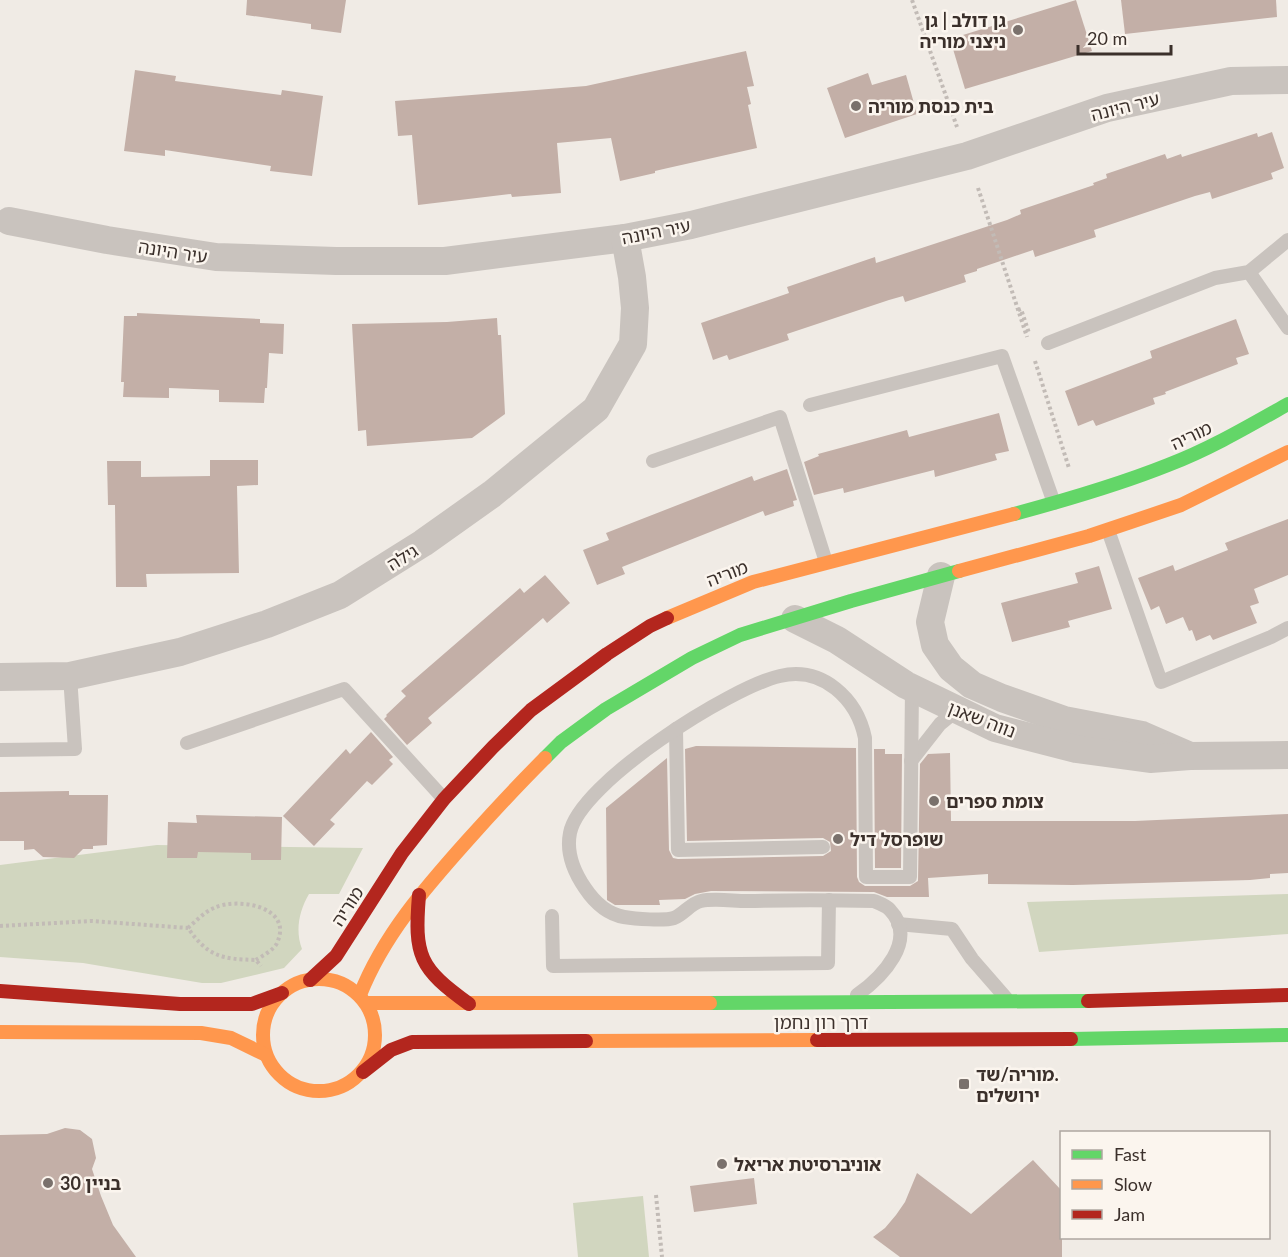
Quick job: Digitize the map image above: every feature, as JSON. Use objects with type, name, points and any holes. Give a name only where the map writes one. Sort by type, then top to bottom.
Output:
[{"type":"main road","name":"מוריה","points":[[310,980],[336,956],[402,853],[444,799],[493,747],[531,710],[607,654],[650,626],[753,582],[1079,497],[1169,465],[1233,435],[1288,404]]},
{"type":"main road","points":[[363,999],[370,969],[419,894],[513,790],[561,742],[606,708],[692,658],[740,635],[850,601],[1108,530],[1180,505],[1288,452]]},
{"type":"main road","points":[[419,894],[417,945],[425,966],[437,981],[469,1004]]},
{"type":"main road","points":[[0,991],[180,1004],[252,1004],[282,993],[295,984],[310,980],[328,980],[345,985],[363,999],[374,1019],[376,1038],[372,1056],[363,1072],[347,1084],[329,1091],[310,1091],[291,1085],[281,1077],[272,1067],[266,1055],[263,1039],[264,1022],[271,1006],[282,993]]},
{"type":"main road","name":"דרך רון נחמן","points":[[363,999],[469,1004],[846,1003],[1134,1001],[1288,995]]},
{"type":"main road","points":[[0,1032],[201,1034],[231,1038],[266,1055]]},
{"type":"main road","name":"דרך רון נחמן","points":[[363,1072],[391,1050],[412,1042],[1134,1039],[1288,1035]]},
{"type":"street","name":"עיר היונה","points":[[9,221],[107,240],[216,257],[325,261],[445,261],[625,238],[725,217],[968,156],[1107,108],[1230,81],[1288,80]]},
{"type":"street","name":"גילה","points":[[0,677],[70,676],[180,652],[267,624],[340,595],[423,543],[492,494],[596,409],[633,344],[634,298],[625,238]]},
{"type":"street","name":"נווה שאנן","points":[[940,576],[930,622],[935,645],[951,668],[972,685],[1064,720],[1142,735],[1190,756]]},
{"type":"street","name":"נווה שאנן","points":[[795,619],[837,640],[912,688],[995,728],[1076,749],[1150,759],[1190,756],[1288,755]]},
{"type":"lane","points":[[1048,343],[1215,278],[1249,272],[1288,240]]},
{"type":"lane","points":[[1249,272],[1288,328]]},
{"type":"lane","points":[[810,405],[1002,356],[1054,503]]},
{"type":"lane","points":[[653,461],[780,417],[825,562]]},
{"type":"lane","points":[[1108,530],[1161,682],[1288,628]]},
{"type":"lane","points":[[0,750],[75,749],[70,676]]},
{"type":"lane","points":[[846,1003],[873,984],[890,966],[900,943],[898,924],[890,909],[874,901],[700,901],[673,919],[623,917],[607,911],[592,899],[579,879],[568,853],[570,831],[585,803],[651,746],[706,709],[780,676],[812,677],[826,681],[838,690],[849,701],[862,723],[865,738],[866,877],[910,877],[912,688]]},
{"type":"lane","points":[[187,743],[344,689],[444,799]]},
{"type":"lane","points":[[911,761],[940,724],[957,710]]},
{"type":"lane","points":[[676,729],[678,850],[824,847]]},
{"type":"lane","points":[[552,916],[553,966],[828,963],[829,900]]},
{"type":"lane","points":[[898,924],[952,929],[972,959],[1010,1002]]},
{"type":"path","points":[[912,0],[957,127]]},
{"type":"path","points":[[978,188],[1029,343]]},
{"type":"path","points":[[1032,354],[1072,475]]},
{"type":"path","points":[[0,926],[92,921],[188,928],[216,906],[242,903],[267,909],[277,917],[281,927],[277,944],[256,960],[218,956],[199,943],[188,928]]},
{"type":"path","points":[[656,1196],[662,1257]]},
{"type":"green space","points":[[157,845],[363,848],[339,894],[309,894],[299,921],[302,949],[284,968],[221,983],[202,983],[83,963],[0,957],[0,865]]},
{"type":"green space","points":[[1288,894],[1288,934],[1039,952],[1027,902]]},
{"type":"green space","points":[[643,1196],[649,1257],[578,1257],[573,1203]]},
{"type":"building","points":[[247,0],[346,0],[341,33],[311,29],[311,24],[246,15]]},
{"type":"building","points":[[1076,0],[1092,51],[965,89],[950,39]]},
{"type":"building","points":[[1121,0],[1276,0],[1277,17],[1125,34]]},
{"type":"building","points":[[746,51],[754,86],[747,87],[751,104],[748,105],[757,148],[620,181],[611,138],[557,143],[561,193],[512,197],[511,194],[418,205],[412,135],[398,136],[395,101],[586,86]]},
{"type":"building","points":[[135,70],[176,76],[175,81],[281,95],[282,90],[323,96],[312,176],[270,171],[271,166],[165,150],[165,156],[124,151]]},
{"type":"building","name":"בית כנסת מוריה","points":[[868,73],[872,85],[906,75],[917,114],[845,138],[827,88]]},
{"type":"building","points":[[1272,132],[1284,168],[1271,173],[1273,179],[1212,199],[1210,192],[1195,196],[1094,230],[1096,237],[1035,257],[1033,250],[977,269],[977,271],[964,275],[966,282],[905,302],[903,296],[889,300],[787,334],[789,340],[729,360],[727,355],[713,360],[701,323],[789,293],[787,287],[875,257],[876,263],[1007,220],[1021,214],[1020,210],[1094,185],[1093,183],[1107,178],[1106,174],[1165,154],[1167,159],[1181,154],[1182,157],[1257,133],[1258,137]]},
{"type":"building","points":[[137,313],[260,319],[260,323],[284,324],[283,354],[269,353],[264,403],[219,402],[219,390],[169,388],[169,398],[123,397],[124,382],[121,382],[124,316],[137,316]]},
{"type":"building","points":[[497,318],[498,335],[501,335],[505,414],[472,438],[367,446],[366,430],[358,431],[352,324],[447,322]]},
{"type":"building","points":[[1236,319],[1249,354],[1236,358],[1238,364],[1165,392],[1166,394],[1153,398],[1155,404],[1096,426],[1093,420],[1078,426],[1065,391],[1152,358],[1150,351]]},
{"type":"building","points":[[999,413],[1009,451],[995,454],[997,460],[935,477],[934,470],[844,493],[843,488],[814,495],[804,462],[819,456],[818,454],[907,430],[909,437]]},
{"type":"building","points":[[210,460],[258,460],[258,485],[237,486],[239,573],[146,574],[147,587],[116,587],[115,505],[108,505],[107,461],[141,461],[141,477],[210,476]]},
{"type":"building","points":[[787,469],[797,500],[793,501],[794,506],[765,516],[763,511],[622,567],[625,574],[597,585],[583,550],[609,540],[606,533],[752,476],[754,481]]},
{"type":"building","points":[[1288,519],[1288,575],[1254,589],[1259,603],[1250,606],[1257,623],[1213,640],[1210,635],[1196,641],[1183,617],[1166,624],[1159,606],[1151,610],[1138,578],[1173,565],[1175,571],[1228,550],[1225,543]]},
{"type":"building","points":[[1099,566],[1112,609],[1068,621],[1070,627],[1012,642],[1001,603],[1078,583],[1075,573]]},
{"type":"building","points":[[545,575],[570,603],[547,623],[543,618],[428,718],[432,723],[407,745],[384,719],[406,696],[401,691],[520,588],[524,593]]},
{"type":"building","points":[[371,732],[393,757],[389,760],[393,764],[372,785],[367,781],[330,820],[335,824],[314,846],[283,816],[346,749],[350,754]]},
{"type":"building","points":[[696,746],[856,748],[857,877],[859,882],[865,886],[910,886],[918,881],[920,764],[928,754],[950,753],[951,821],[1135,821],[1288,814],[1288,873],[1270,874],[1270,878],[1250,880],[1073,885],[988,884],[988,874],[928,878],[929,897],[887,897],[874,892],[711,891],[695,894],[685,899],[659,900],[660,905],[615,905],[607,900],[606,808],[667,758],[669,850],[673,858],[823,856],[831,851],[830,842],[823,838],[687,841],[685,749]]},
{"type":"building","points":[[874,749],[885,749],[885,754],[902,754],[901,868],[875,868]]},
{"type":"building","points":[[69,791],[69,795],[108,795],[107,845],[83,849],[74,858],[43,857],[34,849],[24,850],[24,841],[0,841],[0,792]]},
{"type":"building","points":[[196,815],[282,817],[281,860],[251,860],[251,853],[198,852],[197,858],[167,858],[168,822],[197,823]]},
{"type":"building","name":"בניין 30","points":[[65,1128],[80,1130],[92,1139],[96,1158],[92,1169],[101,1196],[113,1225],[136,1257],[0,1257],[0,1135],[47,1134]]},
{"type":"building","points":[[1033,1160],[1060,1189],[1062,1257],[900,1257],[873,1237],[885,1228],[905,1202],[917,1173],[971,1214]]},
{"type":"building","points":[[754,1178],[757,1204],[694,1212],[690,1186]]},
{"type":"traffic: fast","points":[[1014,514],[1092,492],[1184,459],[1288,404]]},
{"type":"traffic: fast","points":[[545,758],[561,742],[606,709],[692,658],[740,635],[959,571]]},
{"type":"traffic: fast","points":[[710,1003],[1088,1001]]},
{"type":"traffic: fast","points":[[1071,1039],[1288,1035]]},
{"type":"traffic: slow","points":[[959,571],[1089,536],[1181,505],[1288,452]]},
{"type":"traffic: slow","points":[[667,618],[753,582],[1014,514]]},
{"type":"traffic: slow","points":[[360,995],[369,973],[406,914],[451,859],[545,758]]},
{"type":"traffic: slow","points":[[319,979],[340,983],[359,995],[371,1014],[375,1035],[371,1056],[359,1075],[340,1087],[319,1091],[298,1087],[279,1075],[267,1056],[263,1035],[267,1014],[279,995],[298,983],[319,979]]},
{"type":"traffic: slow","points":[[366,1003],[710,1003]]},
{"type":"traffic: slow","points":[[0,1032],[201,1033],[231,1038],[266,1055]]},
{"type":"traffic: slow","points":[[586,1041],[817,1040]]},
{"type":"traffic: jam","points":[[310,980],[336,956],[402,853],[444,799],[493,747],[531,710],[607,654],[650,626],[667,618]]},
{"type":"traffic: jam","points":[[419,895],[418,933],[423,959],[439,980],[469,1004]]},
{"type":"traffic: jam","points":[[0,991],[180,1004],[252,1004],[282,993]]},
{"type":"traffic: jam","points":[[1088,1001],[1288,995]]},
{"type":"traffic: jam","points":[[817,1040],[1071,1039]]},
{"type":"traffic: jam","points":[[363,1072],[391,1050],[412,1042],[586,1041]]},
{"type":"place","name":"גן דולב | גן ניצני מוריה","points":[[1018,30]]},
{"type":"place","name":"בית כנסת מוריה","points":[[856,106]]},
{"type":"place","name":"צומת ספרים","points":[[934,801]]},
{"type":"place","name":"שופרסל דיל","points":[[838,839]]},
{"type":"place","name":"מוריה/שד. ירושלים","points":[[964,1084]]},
{"type":"place","name":"אוניברסיטת אריאל","points":[[722,1164]]},
{"type":"place","name":"בניין 30","points":[[48,1183]]}]
